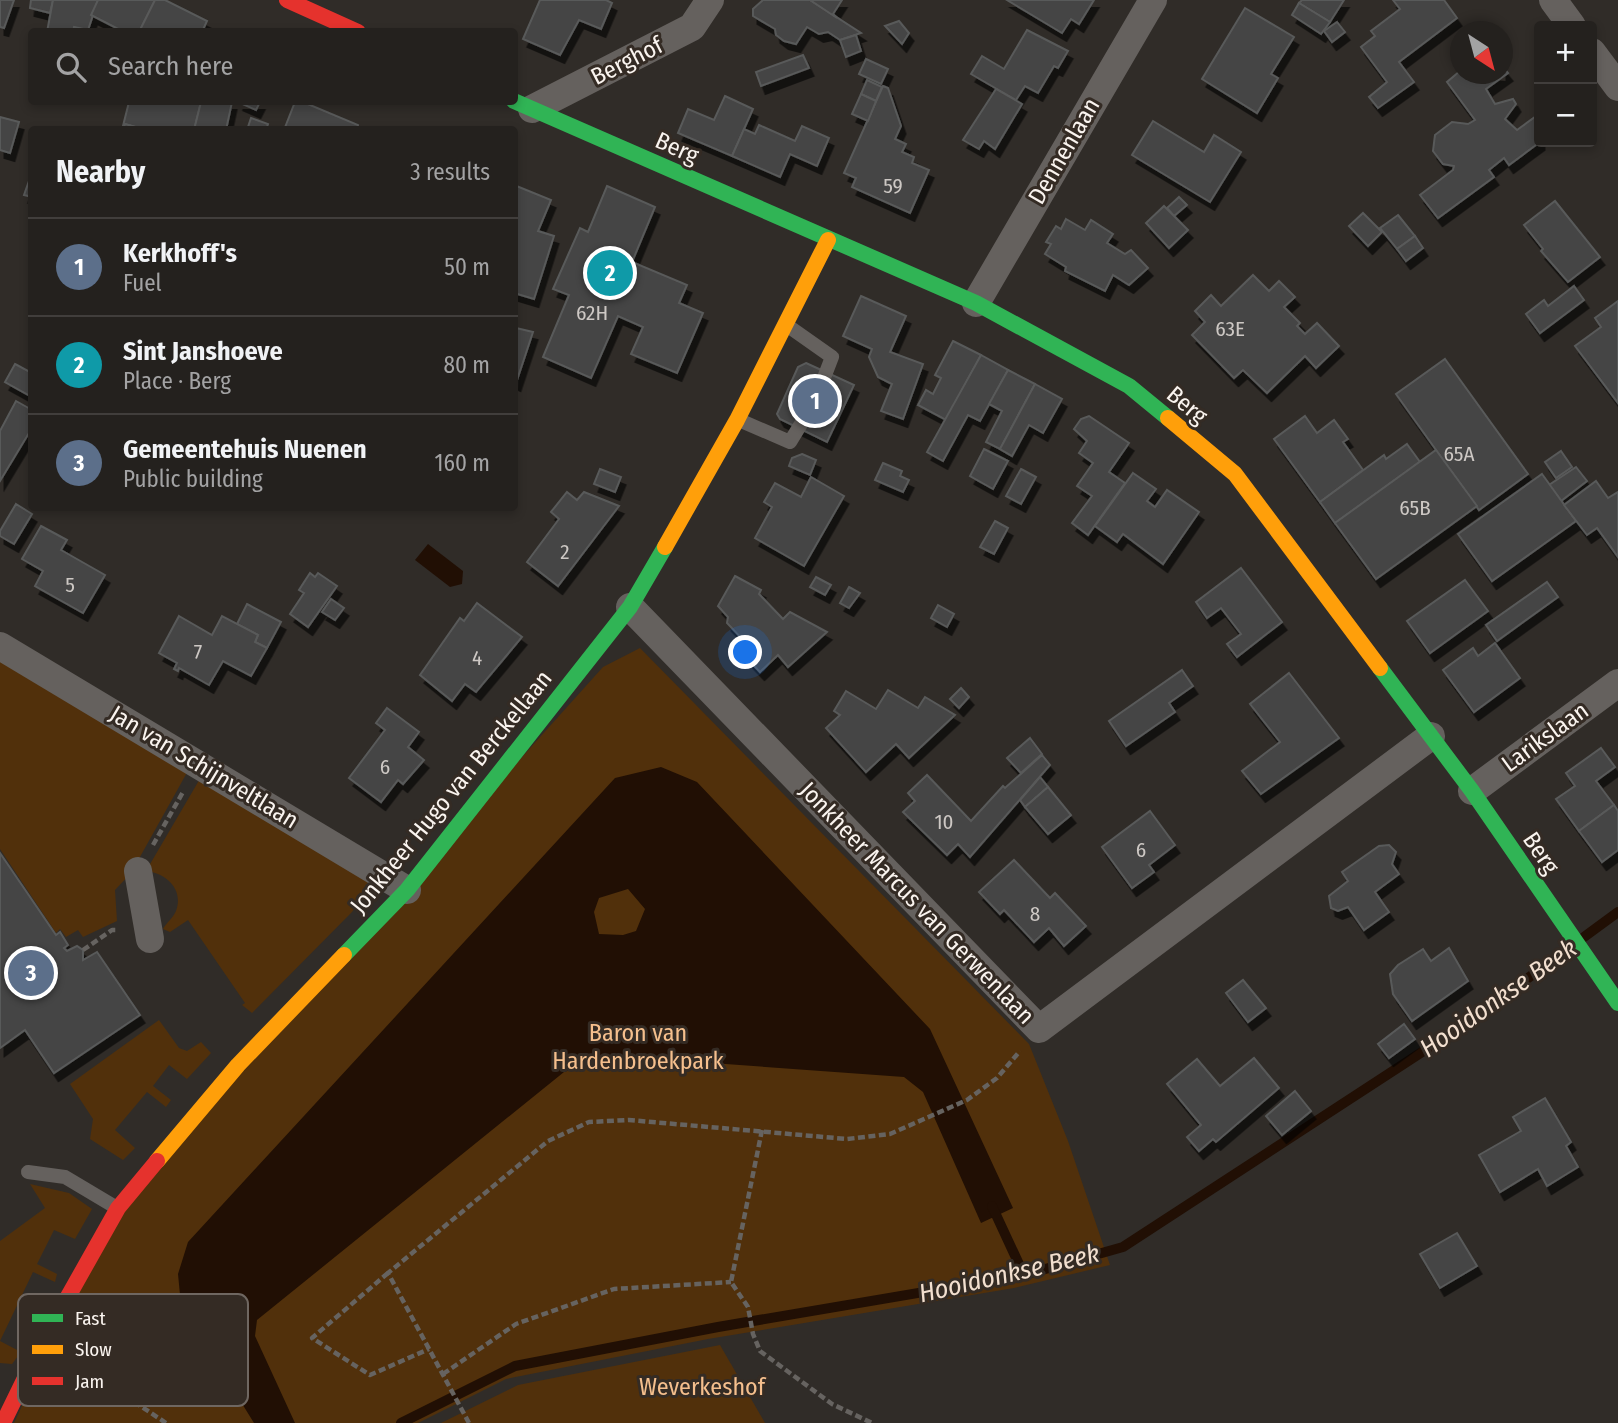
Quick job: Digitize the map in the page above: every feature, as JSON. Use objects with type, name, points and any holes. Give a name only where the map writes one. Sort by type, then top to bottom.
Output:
[{"type":"street","points":[[287,0],[349,28]]},
{"type":"street","name":"Berghof","points":[[523,105],[692,27],[710,0]]},
{"type":"street","name":"Dennenlaan","points":[[976,303],[1153,0]]},
{"type":"street","points":[[1553,0],[1568,21]]},
{"type":"street","points":[[1597,59],[1618,87]]},
{"type":"street","name":"Berg","points":[[523,105],[976,303],[1129,386],[1235,474],[1472,791],[1618,1003]]},
{"type":"street","name":"Jonkheer Hugo van Berckellaan","points":[[70,1294],[118,1209],[238,1065],[407,890],[630,607],[737,420],[828,240]]},
{"type":"street","name":"Jonkheer Marcus van Gerwenlaan","points":[[630,607],[1039,1029],[1431,736]]},
{"type":"street","name":"Jan van Schijnveltlaan","points":[[0,646],[407,890]]},
{"type":"street","name":"Larikslaan","points":[[1472,791],[1618,683]]},
{"type":"street","points":[[138,871],[150,939]]},
{"type":"street","points":[[123,926],[144,903]]},
{"type":"street","name":"Jonkheer Hugo van Berckellaan","points":[[5,1407],[18,1384]]},
{"type":"lane","points":[[737,420],[790,442],[815,401],[832,358],[785,324]]},
{"type":"lane","points":[[28,1172],[65,1177],[118,1209]]},
{"type":"path","points":[[138,871],[200,764]]},
{"type":"path","points":[[429,1349],[370,1375],[312,1338],[548,1141],[589,1122],[629,1120],[847,1139],[890,1134],[967,1100],[997,1078],[1039,1029]]},
{"type":"path","points":[[762,1130],[731,1282],[748,1307],[753,1334],[760,1351],[832,1404],[873,1423]]},
{"type":"path","points":[[388,1273],[469,1423]]},
{"type":"path","points":[[443,1374],[516,1324],[614,1289],[731,1282]]},
{"type":"path","points":[[140,1406],[166,1423]]},
{"type":"green space","name":"Baron van Hardenbroekpark","points":[[640,648],[1029,1044],[1068,1141],[1110,1265],[1014,1288],[708,1339],[506,1379],[418,1423],[14,1423],[22,1406],[248,1406],[248,1294],[74,1294],[111,1214],[603,667]]},
{"type":"green space","points":[[0,660],[189,769],[131,873],[115,890],[117,921],[83,937],[78,930],[66,937],[60,929],[56,933],[0,849]]},
{"type":"green space","points":[[201,777],[366,874],[370,887],[352,912],[252,1013],[242,1005],[245,1003],[188,920],[170,932],[163,929],[176,911],[178,896],[166,879],[146,871]]},
{"type":"green space","points":[[159,1020],[179,1048],[187,1051],[201,1042],[211,1053],[187,1079],[169,1065],[153,1086],[171,1100],[166,1107],[147,1092],[115,1130],[135,1148],[123,1160],[90,1139],[93,1119],[70,1084]]},
{"type":"green space","points":[[30,1184],[69,1193],[92,1209],[75,1239],[54,1230],[37,1264],[57,1274],[55,1282],[33,1272],[22,1294],[18,1294],[18,1303],[0,1341],[0,1241],[45,1208]]},
{"type":"green space","points":[[0,1341],[18,1350],[18,1356],[12,1364],[0,1363]]},
{"type":"green space","name":"Weverkeshof","points":[[720,1345],[765,1423],[441,1423],[518,1385]]},
{"type":"shaded area","points":[[428,544],[463,571],[462,584],[450,587],[415,560]]},
{"type":"shaded area","points":[[661,767],[697,782],[930,1029],[1013,1208],[981,1223],[923,1092],[904,1077],[614,1056],[564,1072],[257,1320],[255,1336],[295,1423],[254,1423],[243,1406],[248,1406],[248,1294],[180,1294],[178,1274],[188,1242],[615,778]],"holes":[[[628,889],[645,909],[636,931],[623,935],[599,934],[594,912],[599,898]]]},
{"type":"building","points":[[0,0],[14,0],[4,28],[0,27]]},
{"type":"building","points":[[31,0],[53,0],[50,13],[30,8]]},
{"type":"building","points":[[53,0],[98,0],[89,28],[48,28]]},
{"type":"building","points":[[98,0],[155,0],[141,28],[116,28],[91,15]]},
{"type":"building","points":[[155,0],[165,0],[207,21],[204,28],[141,28]]},
{"type":"building","points":[[540,0],[606,0],[612,3],[601,29],[579,20],[560,55],[523,39]]},
{"type":"building","points":[[763,0],[810,0],[861,33],[840,40],[828,32],[819,34],[807,27],[796,44],[784,41],[776,35],[775,29],[753,16],[753,9]]},
{"type":"building","points":[[810,0],[842,0],[833,14],[837,18]]},
{"type":"building","points":[[1007,0],[1094,0],[1079,24],[1071,19],[1062,33]]},
{"type":"building","points":[[1302,0],[1344,0],[1330,22],[1299,3]]},
{"type":"building","points":[[1393,0],[1444,0],[1457,18],[1399,62],[1414,82],[1378,108],[1369,97],[1387,82],[1361,47],[1375,36],[1371,31],[1400,9]]},
{"type":"building","points":[[1299,3],[1330,22],[1321,34],[1292,15]]},
{"type":"building","points":[[1245,8],[1294,37],[1271,74],[1278,78],[1257,113],[1202,79]]},
{"type":"building","points":[[899,21],[909,33],[902,44],[885,26]]},
{"type":"building","points":[[1337,22],[1345,32],[1332,42],[1324,31]]},
{"type":"building","points":[[1027,30],[1068,51],[1058,68],[1054,66],[1038,93],[1025,86],[1016,100],[971,74],[982,56],[1004,69]]},
{"type":"building","points":[[856,35],[861,51],[846,57],[840,40]]},
{"type":"building","points":[[803,55],[809,68],[761,86],[756,72]]},
{"type":"building","points":[[866,59],[888,69],[881,84],[859,74]]},
{"type":"building","points":[[1450,79],[1450,84],[1493,84],[1486,89],[1495,104],[1513,99],[1516,104],[1505,119],[1517,130],[1534,118],[1534,146],[1509,165],[1504,158],[1489,170],[1494,177],[1438,218],[1420,195],[1453,170],[1454,166],[1443,164],[1433,151],[1435,135],[1452,122],[1468,124],[1475,120],[1447,82]]},
{"type":"building","points":[[867,80],[882,87],[876,101],[861,94]]},
{"type":"building","points":[[883,86],[888,88],[901,126],[895,139],[906,144],[902,152],[914,157],[912,163],[929,170],[910,213],[852,187],[856,178],[844,173]]},
{"type":"building","points":[[996,89],[1022,104],[995,149],[984,141],[979,149],[963,140]]},
{"type":"building","points":[[861,94],[876,101],[868,121],[852,114]]},
{"type":"building","points":[[725,96],[753,109],[732,156],[678,133],[688,109],[714,120]]},
{"type":"building","points":[[128,105],[200,105],[195,126],[123,126]]},
{"type":"building","points":[[200,105],[231,105],[227,126],[195,126]]},
{"type":"building","points":[[245,105],[258,105],[256,110]]},
{"type":"building","points":[[294,105],[310,105],[358,125],[358,126],[286,126]]},
{"type":"building","points":[[0,117],[19,122],[10,153],[0,150]]},
{"type":"building","points":[[251,118],[268,124],[267,126],[248,126]]},
{"type":"building","points":[[1153,121],[1204,152],[1214,135],[1241,152],[1210,202],[1132,155]]},
{"type":"building","points":[[759,125],[795,141],[802,126],[829,138],[817,166],[790,154],[780,177],[732,156],[744,129],[755,134]]},
{"type":"building","points":[[607,186],[655,207],[632,262],[687,285],[679,303],[703,313],[677,373],[631,354],[643,327],[618,316],[591,378],[543,357],[569,295],[553,289],[580,228],[588,232]]},
{"type":"building","points":[[518,187],[551,200],[538,231],[554,236],[534,299],[518,294]]},
{"type":"building","points":[[1179,197],[1187,205],[1174,216],[1167,208]]},
{"type":"building","points":[[1555,201],[1600,257],[1568,282],[1541,251],[1543,249],[1524,225]]},
{"type":"building","points":[[1164,206],[1188,230],[1169,248],[1146,223]]},
{"type":"building","points":[[1363,213],[1382,232],[1368,246],[1349,226]]},
{"type":"building","points":[[1398,215],[1415,236],[1397,249],[1380,228]]},
{"type":"building","points":[[1066,219],[1085,230],[1091,220],[1113,234],[1107,243],[1125,254],[1131,250],[1148,268],[1129,285],[1113,275],[1105,291],[1065,271],[1066,267],[1045,254],[1051,244],[1046,242],[1056,226],[1061,229]]},
{"type":"building","points":[[1415,236],[1423,248],[1406,261],[1397,249]]},
{"type":"building","points":[[1253,275],[1269,291],[1279,281],[1295,297],[1284,307],[1300,323],[1297,326],[1305,334],[1317,323],[1339,346],[1316,368],[1305,356],[1267,393],[1243,370],[1234,378],[1192,335],[1205,322],[1195,311],[1211,295],[1221,306]]},
{"type":"building","points":[[1574,286],[1584,300],[1540,333],[1526,314],[1544,300],[1548,306]]},
{"type":"building","points":[[861,296],[906,316],[890,352],[923,364],[903,419],[881,411],[892,384],[878,377],[869,357],[872,349],[843,336]]},
{"type":"building","points":[[1618,301],[1618,403],[1575,346],[1601,327],[1595,318]]},
{"type":"building","points":[[518,328],[533,332],[518,377]]},
{"type":"building","points":[[953,341],[981,355],[946,420],[918,405],[926,390],[933,394],[941,378],[935,375]]},
{"type":"building","points":[[981,355],[1008,370],[980,421],[968,415],[943,461],[927,452]]},
{"type":"building","points":[[1445,359],[1528,474],[1479,510],[1396,394]]},
{"type":"building","points":[[806,363],[854,385],[827,442],[780,419],[777,414],[798,367]]},
{"type":"building","points":[[15,364],[28,371],[28,395],[5,382]]},
{"type":"building","points":[[1008,370],[1035,384],[1000,449],[986,442],[1002,411],[989,404]]},
{"type":"building","points":[[1035,384],[1062,399],[1043,433],[1029,425],[1012,456],[1000,449]]},
{"type":"building","points":[[16,401],[28,408],[28,435],[0,481],[0,431]]},
{"type":"building","points":[[1089,416],[1129,443],[1109,472],[1125,483],[1088,535],[1072,523],[1092,496],[1077,486],[1093,463],[1079,453],[1087,441],[1074,429],[1081,419]]},
{"type":"building","points":[[1305,416],[1317,433],[1334,420],[1348,439],[1343,442],[1363,470],[1320,502],[1274,439]]},
{"type":"building","points":[[1407,444],[1420,462],[1335,523],[1320,502],[1384,455],[1386,459]]},
{"type":"building","points":[[984,449],[1008,461],[993,489],[970,476]]},
{"type":"building","points":[[1436,450],[1477,506],[1376,579],[1335,523]]},
{"type":"building","points":[[1561,451],[1572,467],[1556,478],[1545,462]]},
{"type":"building","points":[[802,454],[816,460],[810,475],[789,466],[792,458]]},
{"type":"building","points":[[883,463],[902,471],[900,476],[909,480],[903,492],[875,480]]},
{"type":"building","points":[[1576,467],[1587,481],[1561,501],[1549,485]]},
{"type":"building","points":[[600,469],[621,477],[615,492],[594,484]]},
{"type":"building","points":[[1021,469],[1036,477],[1021,504],[1006,496]]},
{"type":"building","points":[[1133,473],[1156,489],[1147,501],[1155,507],[1167,490],[1199,512],[1163,564],[1123,534],[1117,542],[1095,526]]},
{"type":"building","points":[[1542,474],[1576,521],[1492,581],[1458,534]]},
{"type":"building","points":[[811,477],[844,496],[804,566],[755,538],[772,507],[764,502],[775,483],[801,497]]},
{"type":"building","points":[[1596,481],[1608,498],[1618,492],[1618,557],[1597,528],[1587,535],[1564,505]]},
{"type":"building","points":[[567,492],[577,500],[584,492],[619,506],[558,586],[527,562],[559,519],[551,512]]},
{"type":"building","points":[[16,504],[32,514],[14,544],[0,536],[0,531]]},
{"type":"building","points":[[995,521],[1008,528],[994,554],[980,547]]},
{"type":"building","points":[[41,526],[67,540],[61,550],[105,575],[83,613],[35,586],[43,571],[22,559]]},
{"type":"building","points":[[1241,568],[1282,622],[1237,657],[1227,644],[1241,634],[1221,608],[1207,618],[1196,602]]},
{"type":"building","points":[[310,573],[315,577],[318,573],[337,586],[308,627],[290,614],[304,593],[299,590]]},
{"type":"building","points":[[735,576],[761,590],[759,594],[783,619],[790,612],[827,632],[788,667],[778,655],[760,672],[741,652],[748,645],[727,623],[728,617],[718,606]]},
{"type":"building","points":[[816,577],[831,585],[825,595],[810,587]]},
{"type":"building","points":[[1465,580],[1488,611],[1430,653],[1407,621]]},
{"type":"building","points":[[1547,582],[1558,597],[1497,641],[1486,625]]},
{"type":"building","points":[[849,587],[860,593],[849,608],[840,603]]},
{"type":"building","points":[[331,599],[344,608],[335,620],[322,612]]},
{"type":"building","points":[[477,603],[522,637],[476,692],[465,684],[452,701],[420,675],[460,618],[464,621]]},
{"type":"building","points":[[247,604],[281,622],[267,648],[255,642],[258,635],[237,624]]},
{"type":"building","points":[[938,605],[954,614],[947,627],[931,618]]},
{"type":"building","points":[[179,616],[212,635],[222,616],[258,635],[255,642],[267,648],[251,676],[223,661],[209,685],[179,668],[178,671],[174,669],[177,663],[159,653]]},
{"type":"building","points":[[1495,643],[1520,678],[1474,712],[1443,670],[1473,648],[1478,656]]},
{"type":"building","points":[[1182,670],[1193,686],[1169,703],[1175,712],[1126,746],[1109,721]]},
{"type":"building","points":[[1289,673],[1339,738],[1261,794],[1242,771],[1280,742],[1250,704]]},
{"type":"building","points":[[961,688],[969,697],[959,708],[950,699]]},
{"type":"building","points":[[888,690],[918,708],[925,697],[955,715],[909,758],[896,744],[866,772],[826,728],[840,715],[834,711],[846,691],[876,709]]},
{"type":"building","points":[[387,708],[419,732],[408,747],[424,760],[403,784],[398,780],[381,802],[349,778],[385,730],[376,723]]},
{"type":"building","points":[[1030,738],[1042,754],[1021,773],[1007,758]]},
{"type":"building","points":[[1601,748],[1615,767],[1596,781],[1614,805],[1579,831],[1556,799],[1575,786],[1566,773]]},
{"type":"building","points":[[1042,755],[1050,765],[970,857],[958,844],[947,855],[903,812],[915,801],[908,793],[927,775],[971,821],[1003,786],[1005,788]]},
{"type":"building","points":[[1040,777],[1048,787],[1025,807],[1020,800]]},
{"type":"building","points":[[1048,787],[1071,815],[1048,834],[1025,807]]},
{"type":"building","points":[[1614,805],[1618,811],[1618,850],[1602,862],[1579,831]]},
{"type":"building","points":[[1150,811],[1175,845],[1149,865],[1154,872],[1132,888],[1102,847]]},
{"type":"building","points":[[1389,845],[1396,852],[1392,864],[1399,874],[1375,892],[1389,912],[1364,930],[1348,907],[1338,911],[1331,908],[1329,896],[1348,881],[1342,872],[1379,846]]},
{"type":"building","points":[[0,853],[56,935],[60,932],[68,945],[64,948],[67,951],[77,946],[83,950],[83,960],[97,952],[140,1015],[54,1073],[25,1030],[0,1048]]},
{"type":"building","points":[[1014,860],[1050,898],[1055,893],[1086,926],[1064,946],[1049,928],[1034,942],[1004,910],[1000,914],[979,892]]},
{"type":"building","points":[[1449,948],[1468,981],[1412,1021],[1393,994],[1390,974],[1398,965],[1423,949],[1431,961]]},
{"type":"building","points":[[1243,980],[1266,1008],[1248,1022],[1226,993]]},
{"type":"building","points":[[1404,1024],[1415,1039],[1389,1058],[1378,1044]]},
{"type":"building","points":[[1254,1058],[1279,1088],[1216,1142],[1213,1139],[1199,1151],[1187,1137],[1201,1125],[1167,1084],[1197,1059],[1220,1086]]},
{"type":"building","points":[[1295,1091],[1311,1111],[1282,1135],[1266,1116]]},
{"type":"building","points":[[1545,1098],[1571,1142],[1566,1146],[1578,1167],[1547,1186],[1538,1169],[1500,1192],[1479,1155],[1521,1131],[1513,1117]]},
{"type":"building","points":[[1457,1233],[1477,1266],[1440,1288],[1420,1254]]},
{"type":"waterway","name":"Hooidonkse Beek","points":[[1584,937],[1618,912]]},
{"type":"waterway","name":"Hooidonkse Beek","points":[[401,1423],[515,1366],[718,1327],[1024,1275],[1123,1247],[1465,1024],[1572,946]]},
{"type":"waterway","points":[[992,1206],[1024,1275]]},
{"type":"traffic: fast","points":[[518,103],[976,303],[1129,386],[1168,418]]},
{"type":"traffic: fast","points":[[344,955],[407,890],[630,607],[665,547]]},
{"type":"traffic: fast","points":[[1380,668],[1472,791],[1618,1003]]},
{"type":"traffic: slow","points":[[665,547],[737,420],[828,240]]},
{"type":"traffic: slow","points":[[1168,418],[1235,474],[1380,668]]},
{"type":"traffic: slow","points":[[157,1161],[238,1065],[344,955]]},
{"type":"traffic: jam","points":[[287,0],[349,28]]},
{"type":"traffic: jam","points":[[70,1294],[118,1208],[157,1161]]},
{"type":"traffic: jam","points":[[3,1423],[18,1392]]},
{"type":"place","name":"Sint Janshoeve","points":[[610,273]]},
{"type":"place","name":"Kerkhoff's","points":[[815,401]]},
{"type":"place","name":"Gemeentehuis Nuenen","points":[[31,973]]}]
